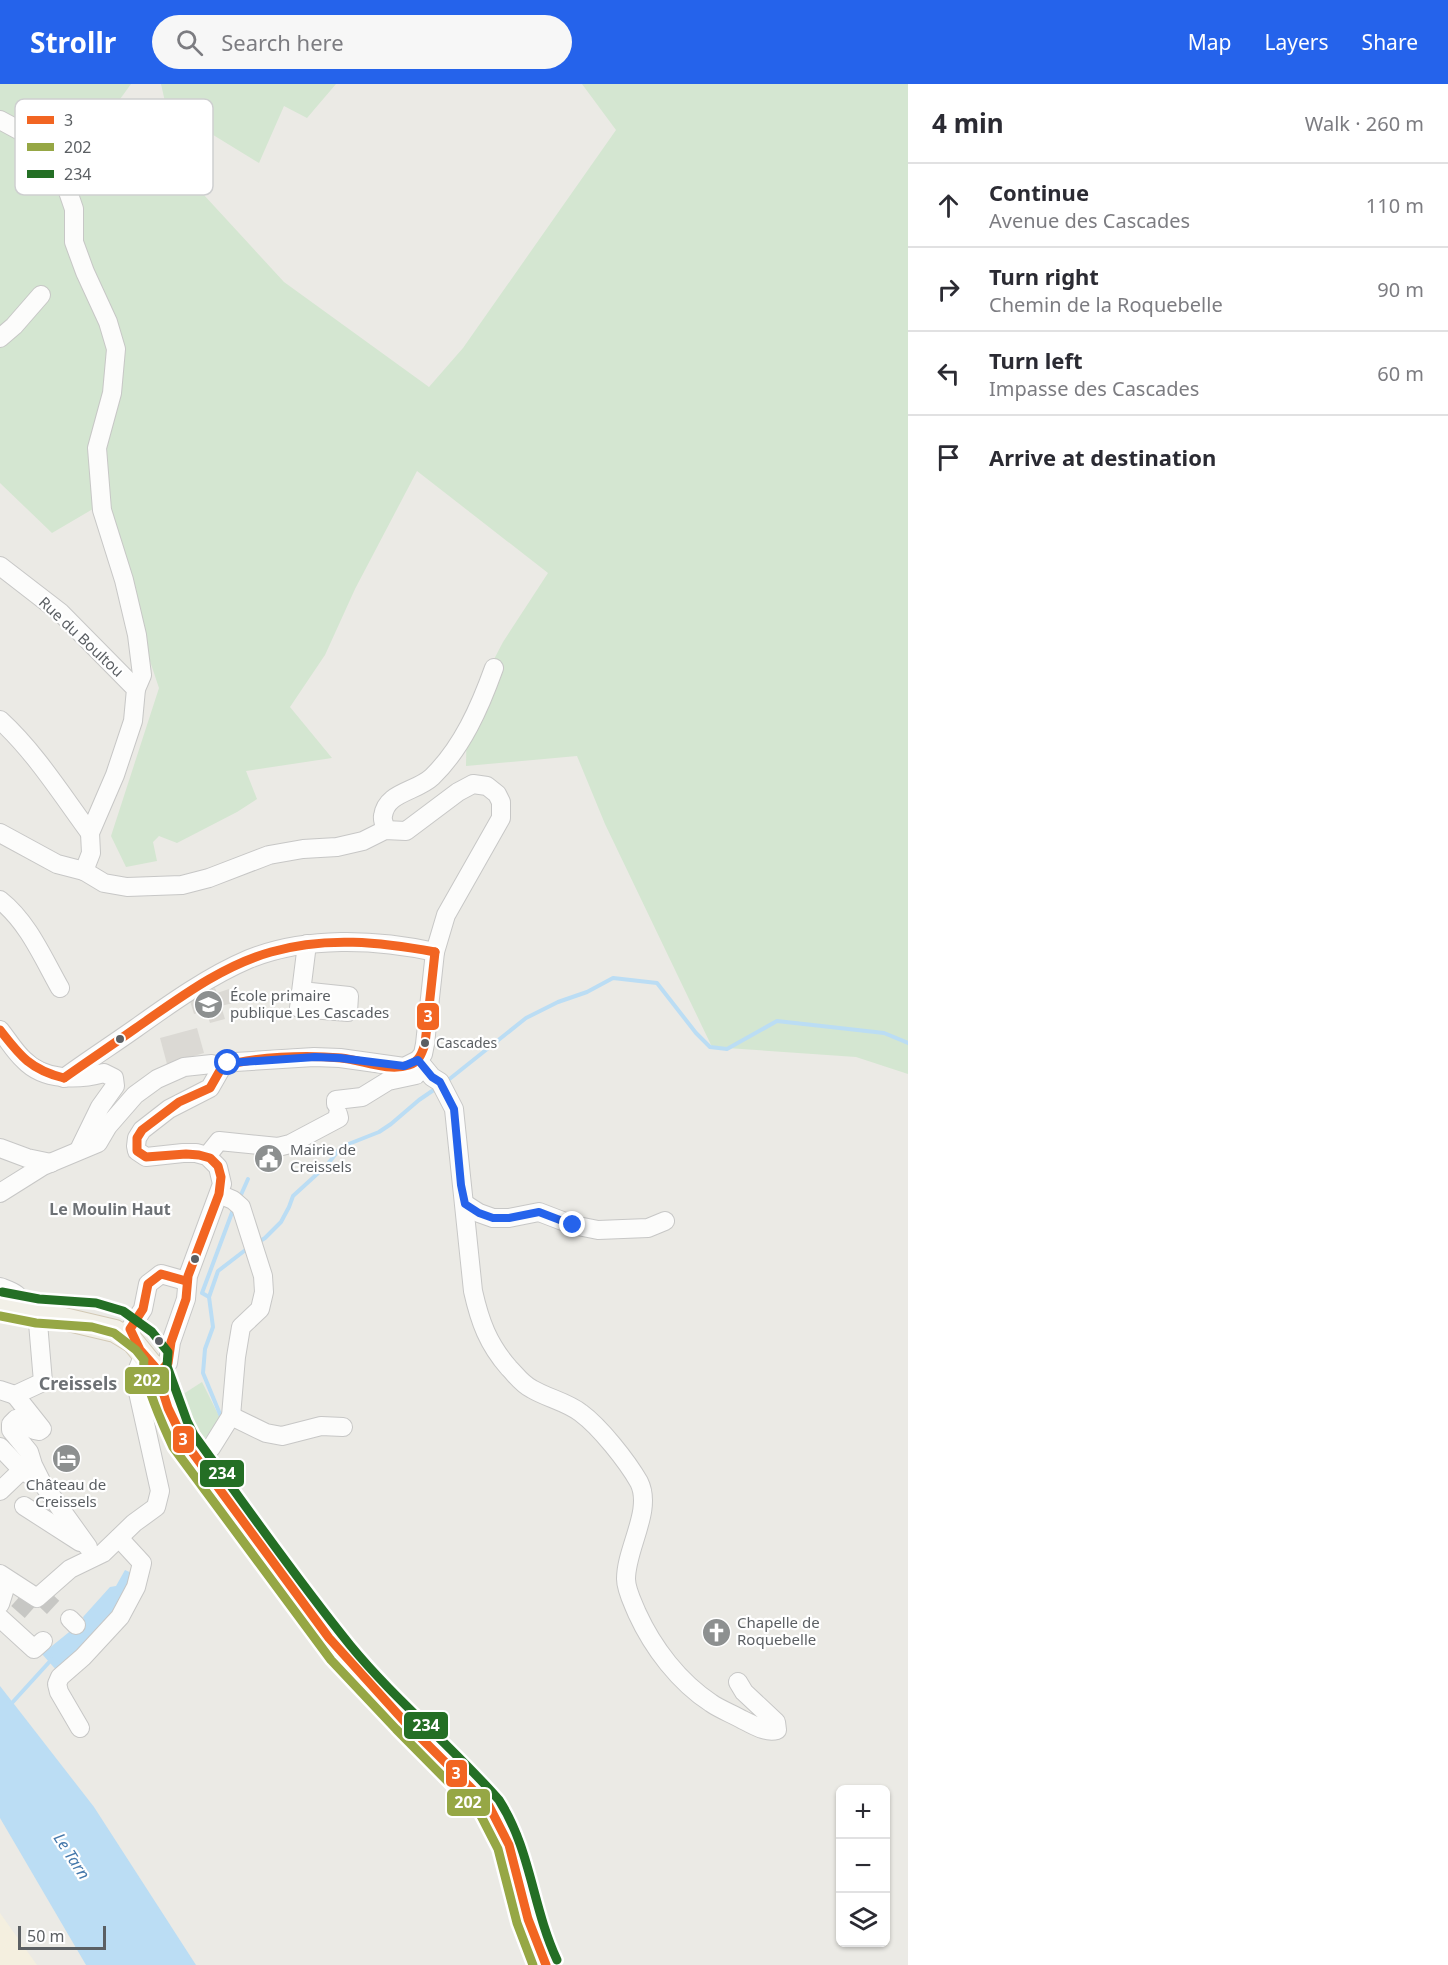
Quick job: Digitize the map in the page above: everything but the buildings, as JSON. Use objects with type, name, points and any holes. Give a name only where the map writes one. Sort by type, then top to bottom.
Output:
[{"type":"main road","points":[[11,1305],[116,1331],[144,1353],[176,1426],[198,1460],[341,1653],[404,1721],[489,1806],[500,1821],[513,1851],[531,1929],[546,1965]]},
{"type":"street","points":[[0,120],[15,128]]},
{"type":"street","points":[[69,195],[74,209],[75,242],[85,272],[108,322],[116,349],[112,393],[97,448],[102,510],[124,580],[137,635],[142,675],[136,688]]},
{"type":"street","points":[[0,338],[14,326],[41,295]]},
{"type":"street","name":"Rue du Boultou","points":[[0,566],[61,613],[136,688],[133,721],[115,775],[90,833],[91,853],[84,871]]},
{"type":"street","points":[[385,830],[382,818],[387,804],[395,797],[430,779],[445,763],[476,715],[494,669]]},
{"type":"street","points":[[0,720],[38,762],[90,833]]},
{"type":"street","points":[[0,833],[57,864],[84,871],[104,883],[127,887],[182,885],[209,878],[269,855],[303,849],[343,846],[363,841],[385,830],[401,831],[411,828],[472,784],[488,786],[497,794],[501,802],[501,818],[446,915],[433,951],[426,1037],[423,1054],[415,1062],[404,1066],[393,1066],[340,1058],[315,1057],[235,1062],[222,1067],[212,1064],[184,1067],[157,1078],[135,1095],[108,1125],[98,1143],[51,1162],[0,1193]]},
{"type":"street","points":[[0,900],[22,923],[60,988]]},
{"type":"street","points":[[64,1078],[166,1007],[226,970],[250,959],[307,944],[345,941],[433,951]]},
{"type":"street","points":[[301,992],[307,944]]},
{"type":"street","points":[[0,1030],[25,1062],[46,1074],[64,1078],[86,1078],[104,1074],[114,1078],[115,1086],[100,1107],[79,1150]]},
{"type":"street","points":[[415,1062],[441,1085],[454,1109],[473,1291],[484,1331],[498,1356],[530,1389],[580,1412],[598,1429],[638,1482],[644,1496],[643,1508],[630,1552],[626,1580],[630,1597],[643,1625],[664,1658],[691,1688],[712,1704],[761,1728],[770,1731],[777,1730],[776,1722],[744,1692],[738,1682]]},
{"type":"street","points":[[207,1156],[219,1141],[278,1147],[290,1144],[339,1118],[336,1100],[362,1097],[388,1081],[416,1075],[415,1062]]},
{"type":"street","points":[[144,1353],[168,1363],[171,1342],[186,1299],[186,1281],[222,1184],[221,1175],[214,1161],[207,1156],[183,1153],[146,1157],[137,1151],[137,1138],[142,1130],[169,1108],[210,1088],[222,1067]]},
{"type":"street","points":[[0,1148],[27,1158],[51,1162]]},
{"type":"street","points":[[198,1460],[211,1448],[231,1416],[241,1328],[260,1309],[264,1292],[263,1276],[241,1207],[233,1200],[219,1194]]},
{"type":"street","points":[[465,1204],[493,1218],[509,1218],[539,1212],[573,1225],[598,1230],[648,1228],[665,1221]]},
{"type":"street","points":[[4,1586],[37,1598],[70,1569],[96,1550],[119,1538],[134,1523],[156,1507],[160,1491],[138,1392],[143,1383],[143,1310],[148,1284],[161,1274],[186,1281]]},
{"type":"street","points":[[11,1305],[43,1372],[43,1382],[12,1396],[42,1429],[34,1430],[22,1418],[16,1419],[11,1424],[11,1430],[29,1452],[42,1483],[96,1550]]},
{"type":"street","points":[[231,1416],[266,1433],[282,1436],[321,1426],[342,1427]]},
{"type":"street","points":[[0,1447],[22,1470],[42,1483]]},
{"type":"street","points":[[22,1470],[9,1493],[96,1550]]},
{"type":"street","points":[[80,1728],[59,1692],[57,1684],[60,1677],[83,1658],[120,1617],[136,1587],[142,1563],[119,1538]]},
{"type":"street","points":[[10,1619],[34,1649],[43,1641]]},
{"type":"shaded area","name":"École primaire publique Les Cascades","points":[[215,988],[217,993],[229,989],[233,1003],[221,1006],[225,1019],[210,1023],[206,1011],[194,1014],[190,1001],[202,997],[201,993]]},
{"type":"shaded area","points":[[197,1028],[204,1053],[167,1064],[160,1038]]},
{"type":"shaded area","points":[[0,1913],[37,1965],[0,1965]]},
{"type":"green space","points":[[0,84],[131,84],[120,99],[15,99],[15,195],[204,195],[284,282],[429,387],[463,348],[616,130],[582,84],[908,84],[908,1074],[856,1057],[712,1047],[605,824],[577,756],[466,766],[467,711],[503,642],[548,573],[417,471],[355,589],[325,655],[290,707],[332,758],[246,771],[257,799],[177,843],[159,836],[153,842],[157,861],[126,867],[111,836],[159,688],[98,506],[52,533],[0,483]]},
{"type":"green space","points":[[161,84],[336,84],[307,118],[284,106],[259,163],[213,135],[213,99],[164,99]]},
{"type":"green space","points":[[202,1382],[220,1418],[201,1442],[182,1412],[177,1398]]},
{"type":"water","points":[[125,1570],[136,1575],[121,1611],[58,1672],[42,1654],[84,1620],[83,1617],[110,1587],[116,1586]]},
{"type":"water","name":"Le Tarn","points":[[0,1686],[94,1807],[196,1965],[86,1965],[0,1818]]},
{"type":"waterway","points":[[447,1081],[526,1018],[558,1002],[587,992],[613,978],[657,983],[696,1033],[710,1047],[727,1049],[777,1021],[884,1033],[908,1043]]},
{"type":"waterway","points":[[257,1243],[281,1222],[293,1196],[327,1165],[341,1147],[379,1132],[438,1087]]},
{"type":"waterway","points":[[240,1197],[248,1179]]},
{"type":"waterway","points":[[209,1297],[202,1293],[233,1210]]},
{"type":"waterway","points":[[222,1419],[203,1373],[205,1349],[213,1327],[209,1297],[218,1271],[248,1248]]},
{"type":"waterway","points":[[11,1704],[52,1659]]},
{"type":"tunnel","points":[[18,1612],[33,1595]]},
{"type":"tunnel","points":[[40,1595],[57,1611]]},
{"type":"transit line","name":"3","points":[[64,1078],[201,984],[253,958],[291,947],[332,942],[374,943],[435,952]]},
{"type":"transit line","name":"3","points":[[222,1067],[249,1061],[297,1057],[341,1058],[392,1067],[412,1064],[420,1057],[425,1044],[435,952]]},
{"type":"transit line","name":"3","points":[[0,1030],[27,1061],[43,1071],[64,1078]]},
{"type":"transit line","name":"3","points":[[158,1374],[168,1363],[171,1342],[186,1299],[188,1276],[219,1194],[221,1177],[218,1166],[210,1158],[199,1155],[146,1157],[137,1151],[137,1138],[142,1130],[179,1102],[210,1088],[222,1067]]},
{"type":"transit line","name":"3","points":[[186,1281],[161,1274],[148,1284],[143,1309],[130,1329],[140,1350],[155,1367],[168,1408],[184,1441],[329,1638],[404,1721],[489,1806],[509,1845],[528,1919],[546,1965]]},
{"type":"transit line","name":"234","points":[[2,1292],[39,1299],[96,1303],[123,1311],[152,1332],[168,1352],[167,1366],[194,1435],[290,1567],[367,1665],[499,1800],[518,1838],[542,1919],[557,1960]]},
{"type":"transit line","name":"202","points":[[0,1316],[36,1323],[92,1327],[114,1333],[136,1350],[144,1360],[150,1391],[173,1447],[331,1660],[480,1814],[498,1849],[517,1923],[533,1965]]},
{"type":"place","name":"École primaire publique Les Cascades","points":[[209,1005]]},
{"type":"place","name":"Cascades","points":[[425,1043]]},
{"type":"place","name":"Mairie de Creissels","points":[[269,1159]]},
{"type":"place","name":"Château de Creissels","points":[[66,1458]]},
{"type":"place","name":"Chapelle de Roquebelle","points":[[716,1632]]},
{"type":"district","name":"Le Moulin Haut","points":[[110,1209]]},
{"type":"district","name":"Creissels","points":[[78,1384]]},
{"type":"route","points":[[228,1063],[315,1057],[404,1066],[418,1060],[432,1077],[440,1082],[454,1109],[465,1204],[493,1218],[509,1218],[539,1212],[573,1225]]}]
